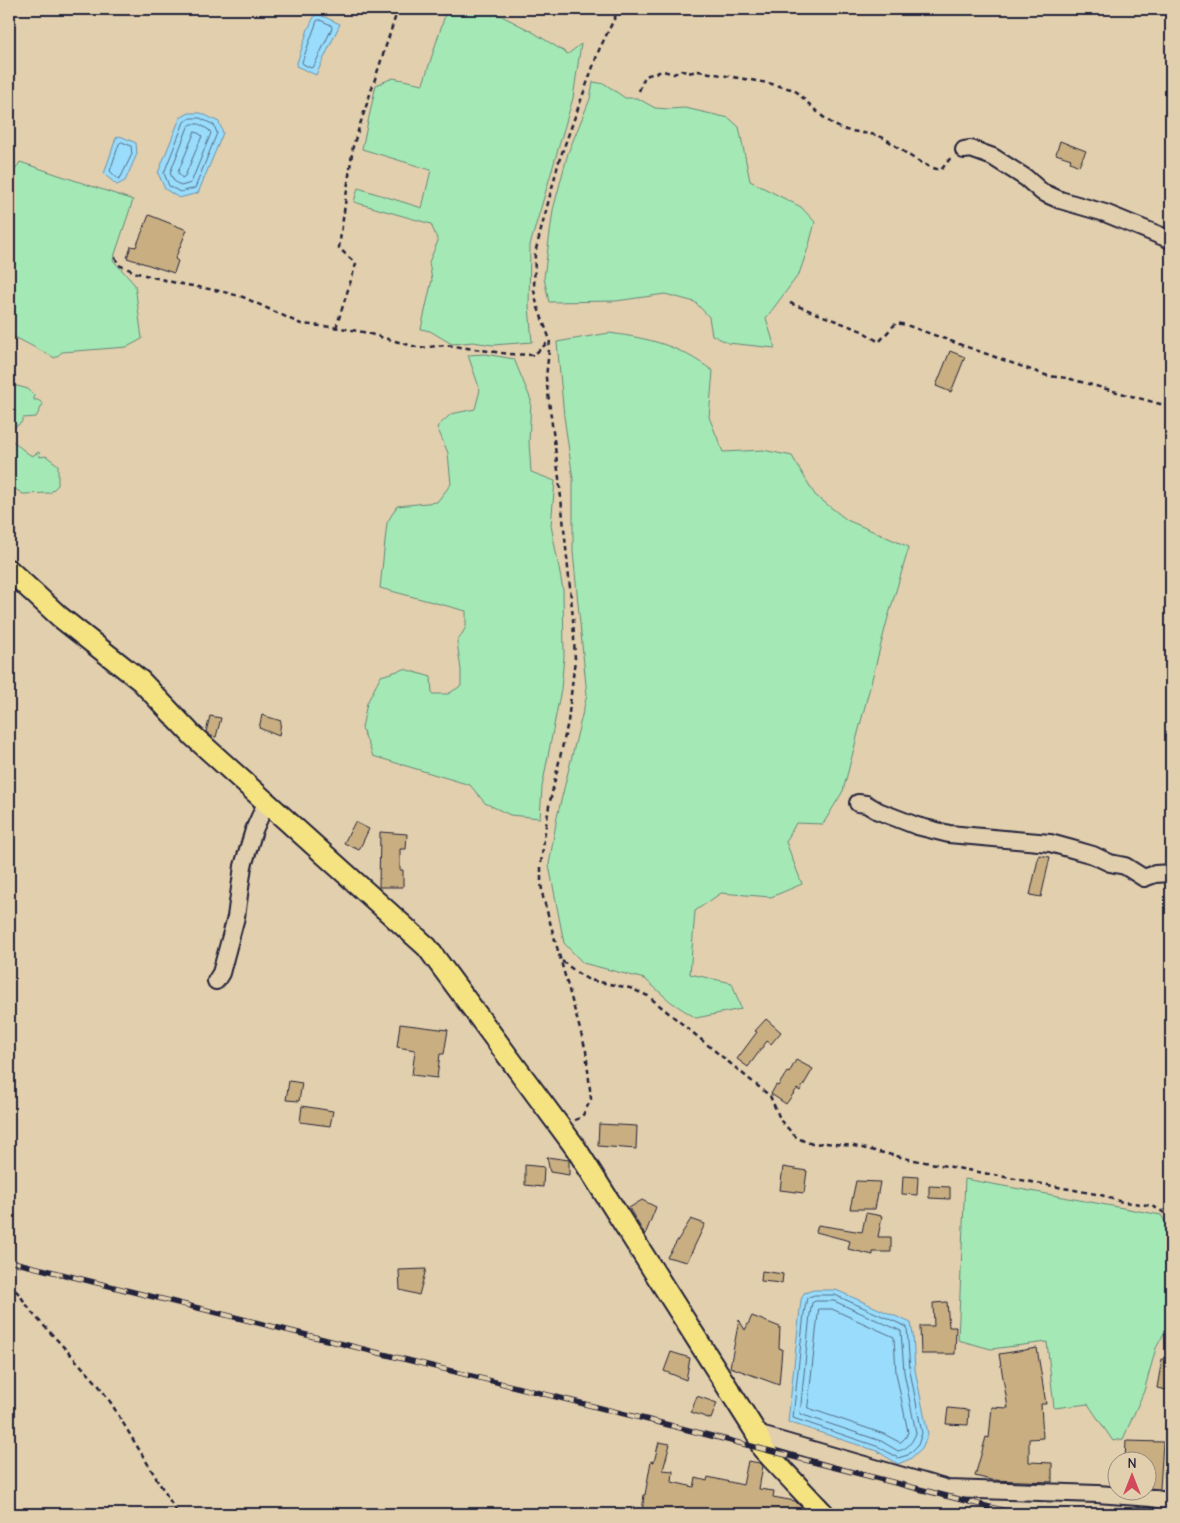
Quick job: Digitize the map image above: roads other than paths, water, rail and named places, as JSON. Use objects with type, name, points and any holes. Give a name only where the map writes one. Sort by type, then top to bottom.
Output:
[{"type":"main road","points":[[9,570],[60,617],[141,681],[193,736],[427,947],[580,1156],[757,1434],[763,1450],[819,1512]]},
{"type":"street","points":[[964,150],[971,149],[993,157],[1026,178],[1042,192],[1060,200],[1106,214],[1171,240]]},
{"type":"street","points":[[216,981],[236,917],[240,879],[249,845],[266,803]]},
{"type":"street","points":[[858,803],[866,804],[878,811],[917,826],[949,834],[1050,844],[1072,849],[1093,855],[1110,863],[1125,866],[1144,878],[1155,874],[1171,873]]},
{"type":"street","points":[[757,1434],[948,1489],[1097,1494],[1152,1498],[1171,1502]]},
{"type":"water","points":[[316,13],[340,24],[316,75],[296,66],[308,29]]},
{"type":"water","points":[[189,113],[201,113],[219,122],[223,133],[198,193],[179,198],[165,189],[158,173],[180,118]]},
{"type":"water","points":[[120,136],[136,143],[137,154],[125,181],[117,185],[104,174],[116,138]]},
{"type":"water","points":[[814,1290],[836,1290],[911,1323],[915,1370],[928,1434],[922,1448],[910,1459],[898,1464],[877,1451],[788,1422],[801,1300],[804,1293]]},
{"type":"railway","points":[[9,1261],[657,1422],[1017,1514]]}]
